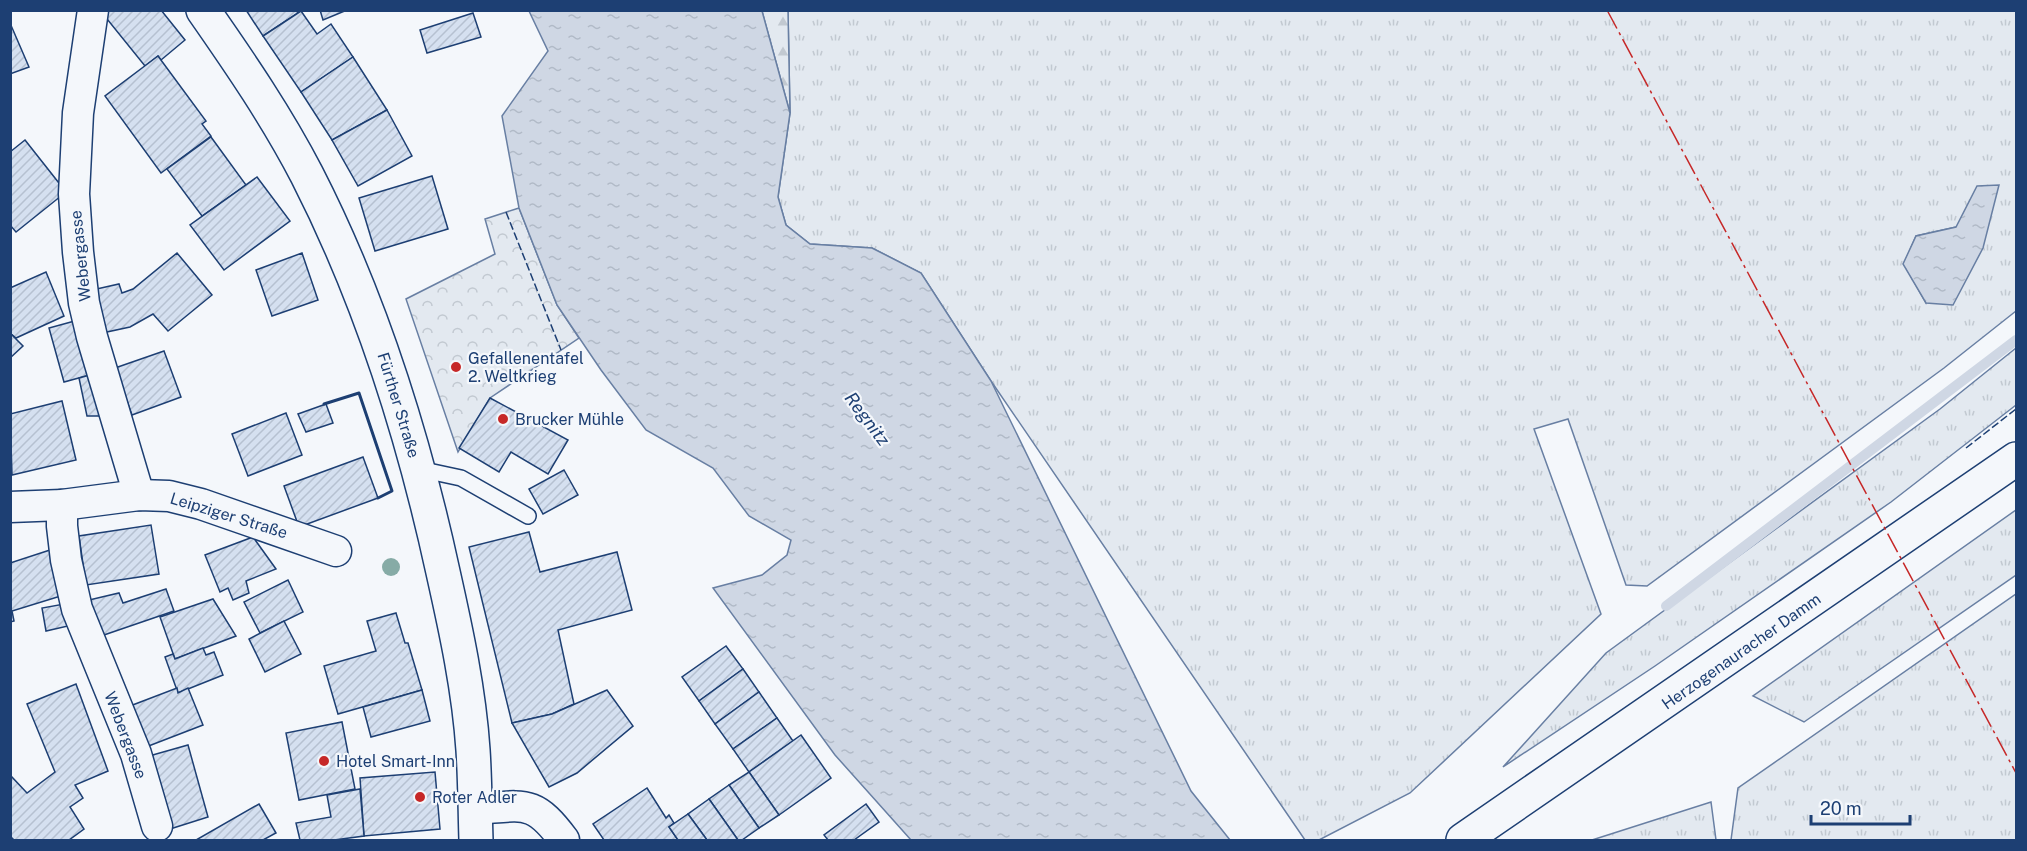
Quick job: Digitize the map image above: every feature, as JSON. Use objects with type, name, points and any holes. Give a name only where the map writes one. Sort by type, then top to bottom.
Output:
[{"type":"street","name":"Webergasse","points":[[93,10],[78,113],[74,194],[78,252],[84,303],[92,337],[139,495]]},
{"type":"street","name":"Fürther Straße","points":[[203,10],[271,112],[307,174],[372,320],[419,469],[462,661],[473,749],[475,825]]},
{"type":"street","name":"Herzogenauracher Damm","points":[[1463,840],[2006,467]]},
{"type":"street","name":"Leipziger Straße","points":[[10,507],[62,505],[139,495],[170,496],[201,504],[336,551]]},
{"type":"street","name":"Webergasse","points":[[62,505],[66,560],[77,609],[136,754],[157,826]]},
{"type":"street","points":[[475,825],[520,806],[537,810],[564,840]]},
{"type":"lane","points":[[419,469],[461,478],[528,516]]},
{"type":"green space","points":[[762,11],[788,11],[790,113]]},
{"type":"green space","points":[[788,11],[2016,11],[2016,311],[1944,368],[1647,586],[1626,585],[1568,419],[1534,429],[1601,614],[1410,793],[1319,840],[1305,840],[991,381],[921,273],[872,248],[810,244],[786,225],[778,197],[790,113]],"holes":[[[1956,227],[1926,303],[1904,264],[1916,236]]]},
{"type":"green space","points":[[519,208],[557,305],[579,338],[490,398],[458,452],[406,299],[495,254],[485,219]]},
{"type":"green space","points":[[2016,348],[2016,405],[1891,502],[1655,666],[1503,767],[1606,653],[1940,409]]},
{"type":"green space","points":[[2016,510],[2016,575],[1804,722],[1753,696]]},
{"type":"green space","points":[[2016,594],[2016,840],[1731,840],[1738,788]]},
{"type":"green space","points":[[1711,802],[1716,840],[1592,840]]},
{"type":"water","name":"Regnitz","points":[[529,11],[762,11],[790,113],[778,197],[786,225],[810,244],[872,248],[921,273],[991,381],[1191,791],[1230,840],[911,840],[835,755],[713,588],[762,575],[787,555],[791,540],[749,516],[713,468],[646,430],[601,370],[557,305],[519,208],[502,116],[548,51]]},
{"type":"water","points":[[1999,185],[1983,248],[1953,305],[1926,303],[1903,264],[1916,236],[1956,227],[1977,186]]},
{"type":"building","points":[[106,10],[161,10],[185,40],[161,60],[158,56],[145,66],[103,14]]},
{"type":"building","points":[[246,10],[296,10],[298,13],[263,36]]},
{"type":"building","points":[[320,10],[347,10],[323,20]]},
{"type":"building","points":[[301,11],[317,34],[331,24],[353,57],[301,92],[263,36]]},
{"type":"building","points":[[473,13],[481,37],[427,53],[420,30]]},
{"type":"building","points":[[10,23],[29,67],[10,74]]},
{"type":"building","points":[[158,56],[206,121],[202,124],[211,136],[161,173],[105,96]]},
{"type":"building","points":[[353,57],[387,110],[332,140],[301,92]]},
{"type":"building","points":[[387,110],[412,156],[358,186],[332,140]]},
{"type":"building","points":[[211,137],[246,185],[202,216],[167,169]]},
{"type":"building","points":[[25,140],[66,192],[16,232],[10,225],[10,152]]},
{"type":"building","points":[[432,176],[448,229],[375,251],[359,198]]},
{"type":"building","points":[[257,177],[290,221],[224,270],[190,225]]},
{"type":"building","points":[[177,253],[212,295],[168,331],[153,314],[130,327],[102,333],[92,290],[119,284],[122,293],[133,289]]},
{"type":"building","points":[[302,253],[318,300],[272,316],[256,270]]},
{"type":"building","points":[[46,272],[64,316],[16,338],[10,333],[10,288]]},
{"type":"building","points":[[82,319],[97,373],[64,382],[49,328]]},
{"type":"building","points":[[10,333],[23,346],[10,358]]},
{"type":"building","points":[[164,351],[181,397],[132,415],[115,368]]},
{"type":"building","points":[[97,373],[106,416],[87,416],[79,378]]},
{"type":"building","name":"Brucker Mühle","points":[[490,398],[568,440],[548,474],[511,452],[499,472],[459,448]]},
{"type":"building","points":[[62,401],[76,460],[12,475],[10,414]]},
{"type":"building","points":[[326,404],[333,423],[306,432],[298,414]]},
{"type":"building","points":[[286,413],[302,455],[248,476],[232,434]]},
{"type":"building","points":[[363,457],[378,498],[299,527],[284,486]]},
{"type":"building","points":[[564,470],[578,495],[543,514],[529,489]]},
{"type":"building","points":[[151,525],[159,574],[86,585],[79,536]]},
{"type":"building","points":[[529,532],[540,572],[617,552],[632,610],[558,630],[574,704],[552,714],[512,723],[469,547]]},
{"type":"building","points":[[253,537],[276,569],[246,581],[249,593],[233,600],[228,588],[220,592],[205,555]]},
{"type":"building","points":[[50,550],[64,595],[12,611],[14,621],[10,622],[10,563]]},
{"type":"building","points":[[288,580],[303,612],[260,633],[244,602]]},
{"type":"building","points":[[166,589],[174,611],[101,636],[89,600],[119,593],[123,603]]},
{"type":"building","points":[[213,599],[236,636],[175,659],[160,617]]},
{"type":"building","points":[[64,604],[68,626],[46,631],[42,608]]},
{"type":"building","points":[[396,613],[422,690],[338,714],[324,666],[376,651],[367,621]]},
{"type":"building","points":[[284,621],[301,654],[265,672],[249,639]]},
{"type":"building","points":[[726,646],[743,669],[699,701],[682,677]]},
{"type":"building","points":[[203,648],[206,655],[214,652],[223,675],[178,693],[165,657],[173,654],[175,659]]},
{"type":"building","points":[[743,669],[759,692],[715,724],[699,701]]},
{"type":"building","points":[[76,684],[108,771],[75,785],[83,798],[70,807],[84,829],[69,840],[14,840],[10,836],[10,775],[27,793],[55,772],[27,704]]},
{"type":"building","points":[[177,688],[178,693],[188,688],[203,725],[146,747],[130,706]]},
{"type":"building","points":[[422,690],[430,721],[371,737],[363,707]]},
{"type":"building","points":[[607,690],[633,726],[577,773],[549,787],[512,723],[552,714]]},
{"type":"building","points":[[759,692],[777,718],[733,749],[715,724]]},
{"type":"building","points":[[777,718],[793,741],[749,772],[733,749]]},
{"type":"building","points":[[342,722],[355,789],[299,800],[286,733]]},
{"type":"building","points":[[801,735],[831,778],[779,815],[749,772]]},
{"type":"building","points":[[188,745],[208,817],[170,829],[149,756]]},
{"type":"building","points":[[435,772],[440,829],[364,836],[360,778]]},
{"type":"building","points":[[749,772],[779,815],[759,828],[729,785]]},
{"type":"building","points":[[729,785],[759,828],[742,840],[738,840],[709,799]]},
{"type":"building","points":[[647,788],[666,818],[669,815],[674,823],[669,827],[678,840],[604,840],[593,824]]},
{"type":"building","points":[[360,789],[364,836],[334,840],[300,840],[296,823],[331,817],[327,795]]},
{"type":"building","points":[[709,799],[738,840],[707,840],[688,814]]},
{"type":"building","points":[[259,804],[276,833],[263,840],[196,840]]},
{"type":"building","points":[[866,804],[879,822],[854,840],[828,840],[824,835]]},
{"type":"building","points":[[688,814],[707,840],[678,840],[669,827]]},
{"type":"waterway","points":[[1666,606],[2016,340]]},
{"type":"fence","points":[[506,212],[561,350]]},
{"type":"fence","points":[[1966,448],[2016,409]]},
{"type":"wall","points":[[324,404],[359,393],[392,491],[378,498]]},
{"type":"power","points":[[1607,10],[2016,773]]},
{"type":"place","name":"Gefallenentafel 2. Weltkrieg","points":[[456,367]]},
{"type":"place","name":"Brucker Mühle","points":[[503,419]]},
{"type":"place","name":"Hotel Smart-Inn","points":[[324,761]]},
{"type":"place","name":"Roter Adler","points":[[420,797]]}]
